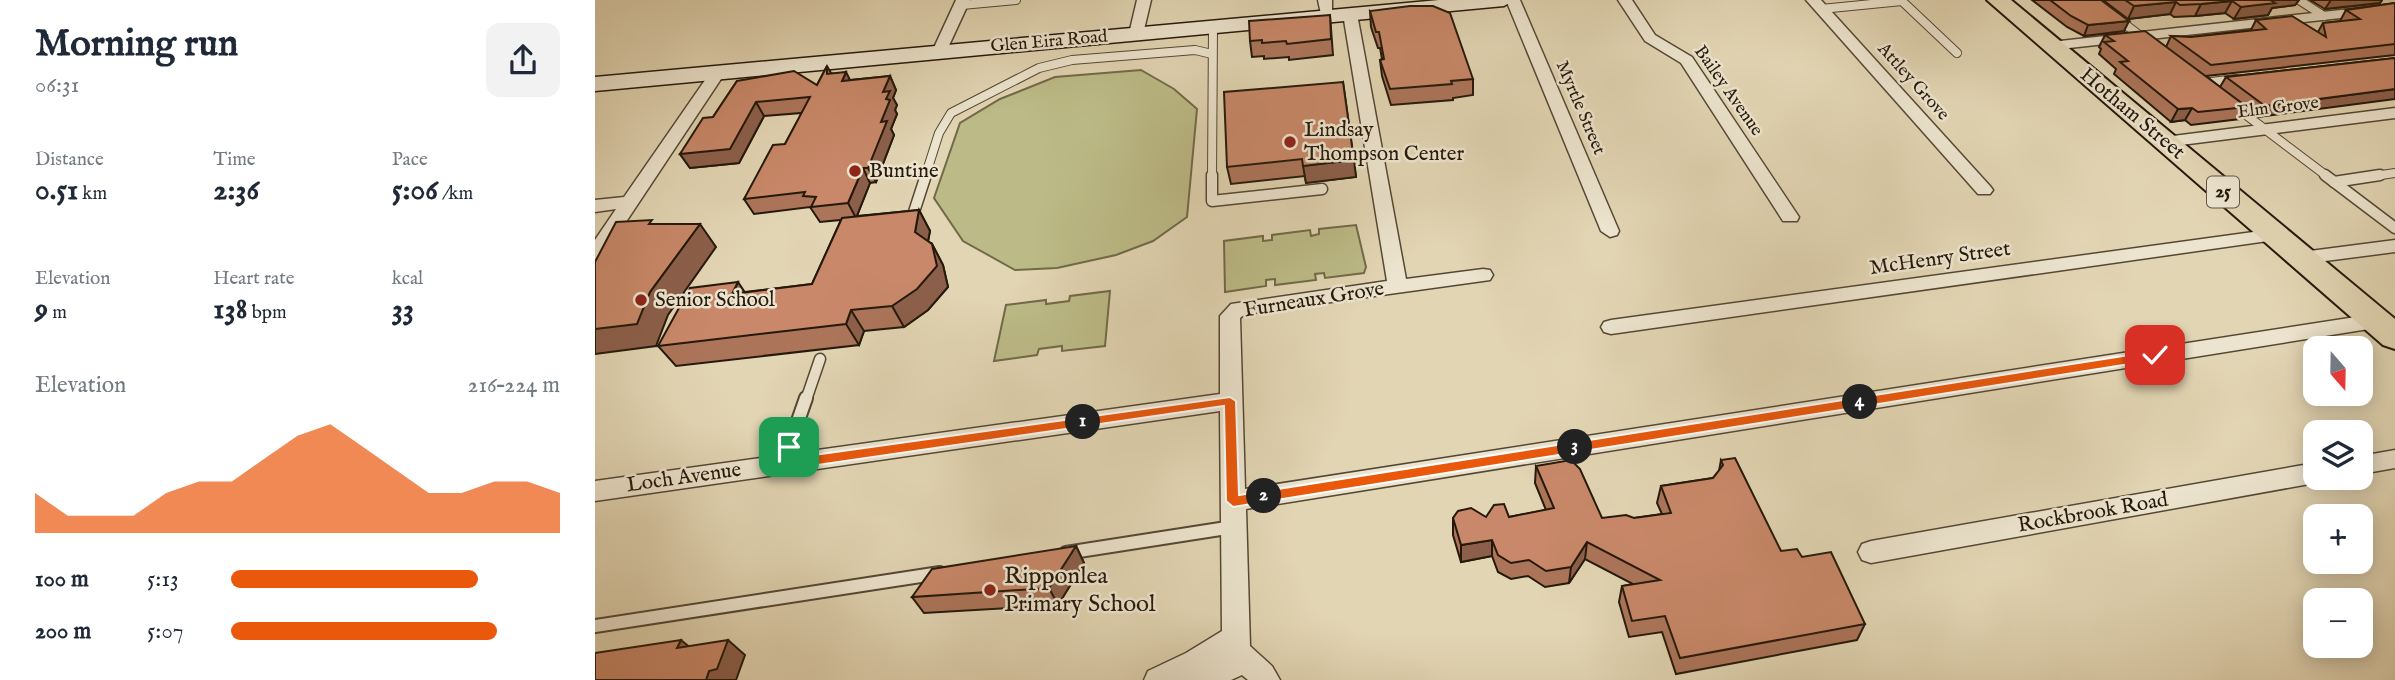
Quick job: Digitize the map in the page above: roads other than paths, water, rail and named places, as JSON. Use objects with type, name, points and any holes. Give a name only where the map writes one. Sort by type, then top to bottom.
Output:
[{"type":"main road","name":"Glen Eira Road","points":[[595,84],[1213,27],[1336,9],[1504,0]]},
{"type":"main road","name":"Hotham Street","points":[[1997,0],[2385,329]]},
{"type":"street","name":"Myrtle Street","points":[[1513,0],[1610,231]]},
{"type":"street","name":"Bailey Avenue","points":[[1625,0],[1650,38],[1687,60],[1790,217]]},
{"type":"street","points":[[1141,34],[1137,20],[1143,4]]},
{"type":"street","name":"Attley Grove","points":[[1817,4],[1985,190]]},
{"type":"street","points":[[945,52],[957,35],[961,7]]},
{"type":"street","points":[[2051,46],[2147,40],[2395,8]]},
{"type":"street","points":[[1336,9],[1398,287]]},
{"type":"street","points":[[595,254],[717,73]]},
{"type":"street","name":"Elm Grove","points":[[2165,142],[2395,113]]},
{"type":"street","points":[[595,206],[631,202]]},
{"type":"street","name":"McHenry Street","points":[[1611,327],[2275,235]]},
{"type":"street","points":[[2302,258],[2395,246]]},
{"type":"street","name":"Furneaux Grove","points":[[1239,650],[1230,401],[1229,319],[1232,313],[1251,306],[1483,275]]},
{"type":"street","points":[[1233,514],[2385,329]]},
{"type":"street","name":"Loch Avenue","points":[[595,491],[1230,401]]},
{"type":"street","points":[[2373,463],[2395,459]]},
{"type":"street","name":"Rockbrook Road","points":[[1871,552],[2303,475]]},
{"type":"street","points":[[1158,680],[1196,662],[1239,650]]},
{"type":"street","points":[[1200,680],[1239,650]]},
{"type":"street","points":[[1239,650],[1266,680]]},
{"type":"lane","points":[[961,7],[1016,0]]},
{"type":"lane","points":[[1817,4],[1902,0],[1957,53]]},
{"type":"lane","points":[[2093,0],[2147,40]]},
{"type":"lane","points":[[2299,0],[2324,16]]},
{"type":"lane","points":[[1213,27],[1212,201],[1322,189]]},
{"type":"lane","points":[[911,221],[939,132],[951,113],[1039,68],[1072,60],[1195,50],[1212,54]]},
{"type":"lane","points":[[2193,75],[2213,91]]},
{"type":"lane","points":[[2203,83],[2244,78]]},
{"type":"lane","points":[[2224,98],[2395,228]]},
{"type":"lane","points":[[2334,181],[2395,173]]},
{"type":"lane","points":[[783,464],[820,359]]},
{"type":"lane","points":[[1047,556],[1233,514]]},
{"type":"lane","points":[[595,626],[951,571]]},
{"type":"place","name":"Lindsay Thompson Center","points":[[1290,142]]},
{"type":"place","name":"Buntine","points":[[855,171]]},
{"type":"place","name":"Senior School","points":[[641,300]]},
{"type":"place","name":"Ripponlea Primary School","points":[[990,590]]}]
